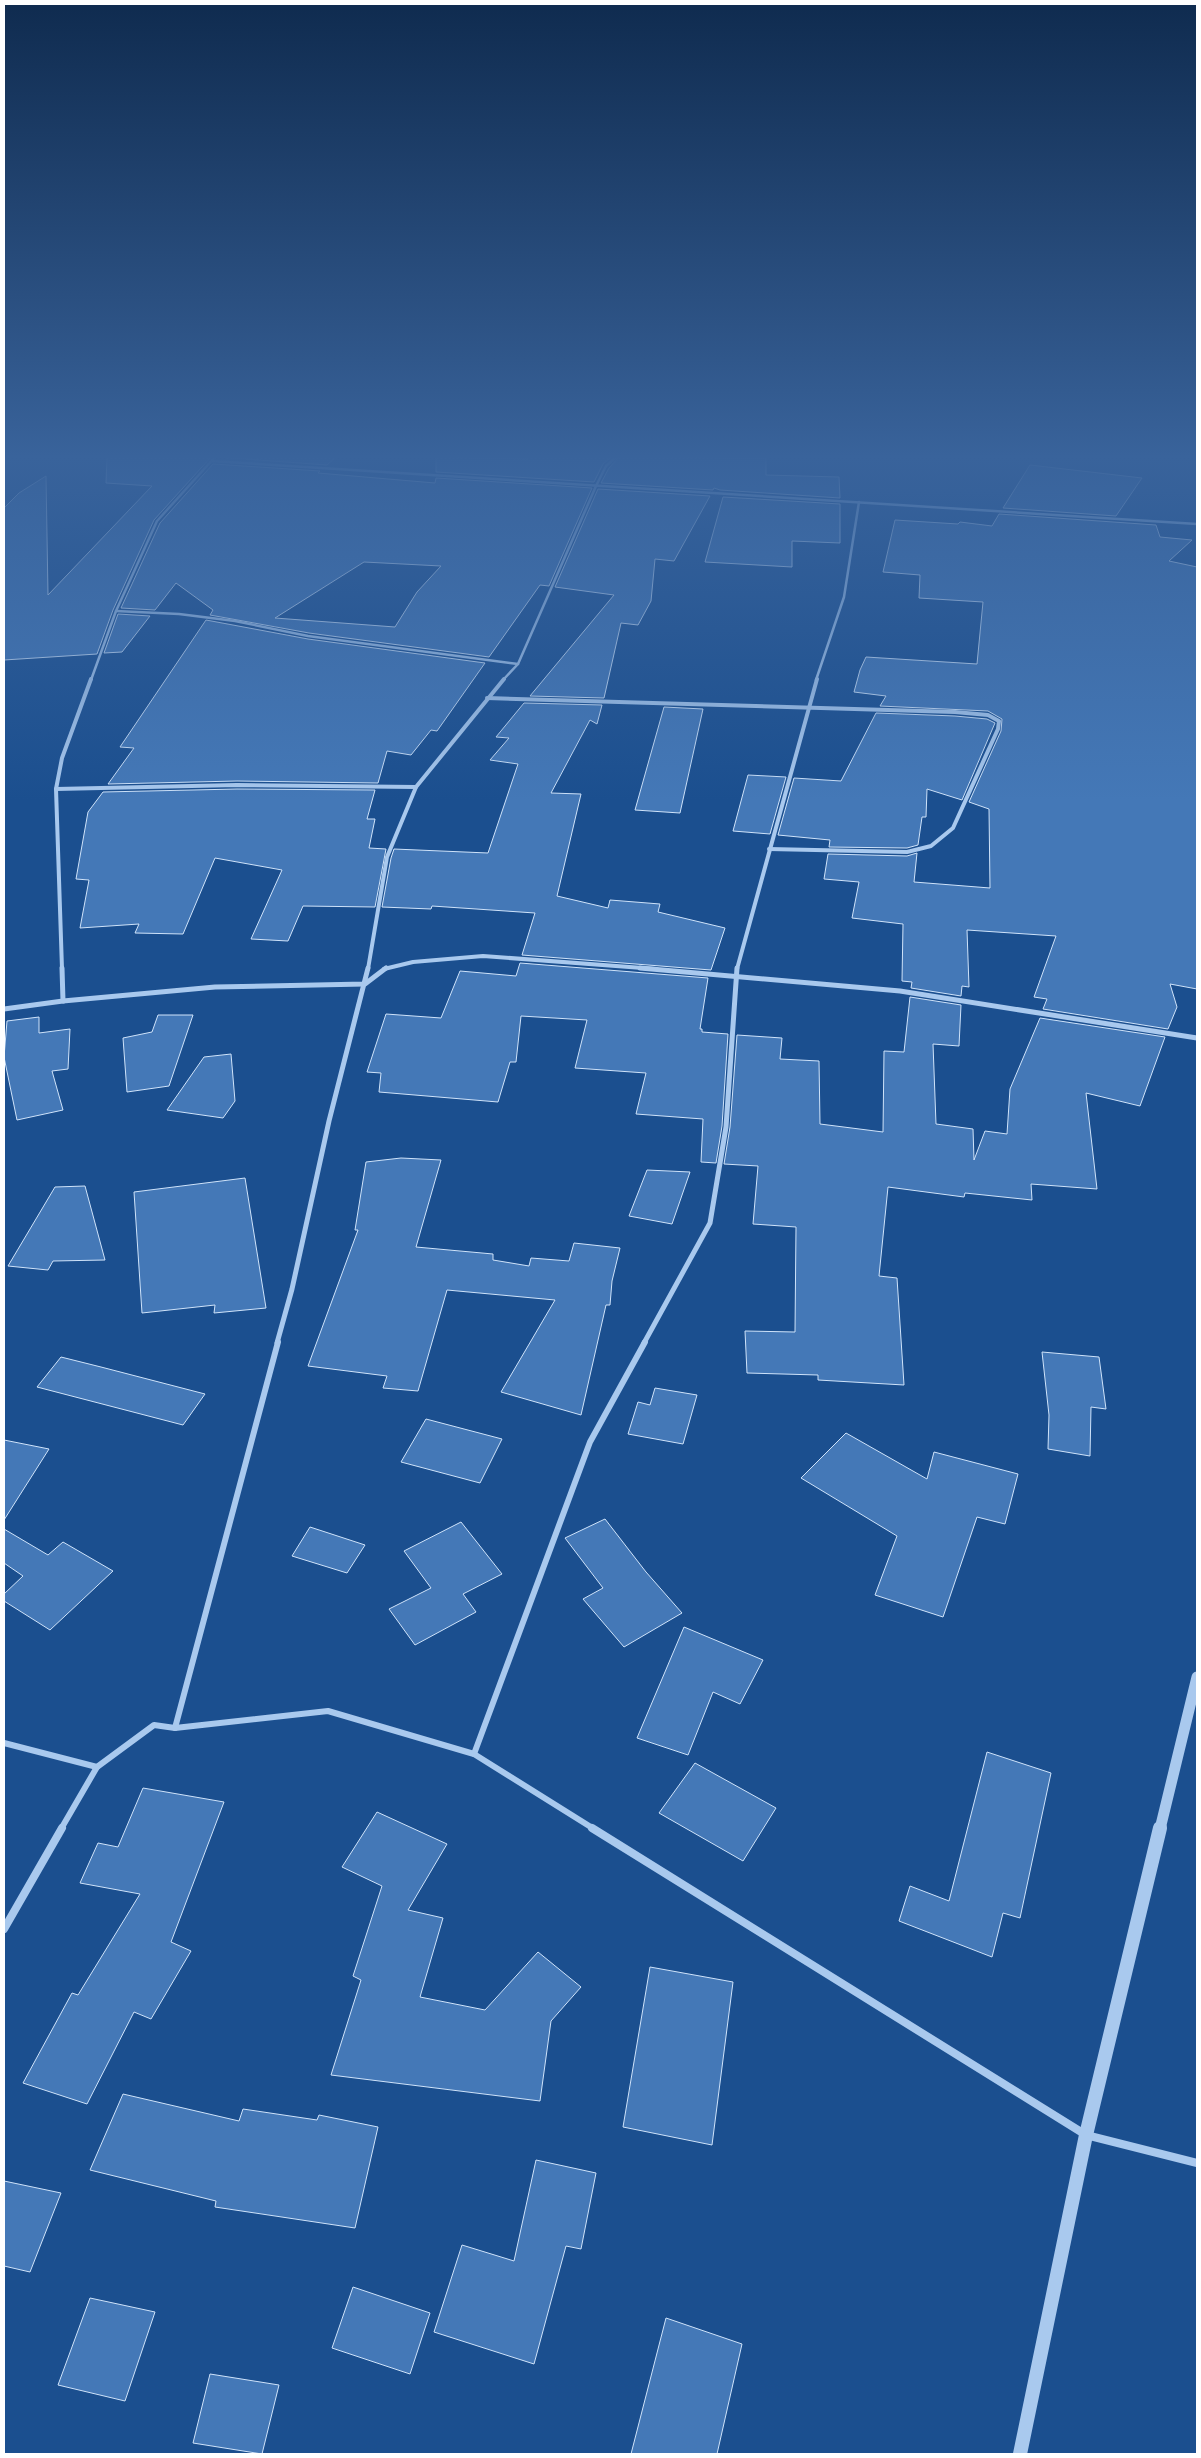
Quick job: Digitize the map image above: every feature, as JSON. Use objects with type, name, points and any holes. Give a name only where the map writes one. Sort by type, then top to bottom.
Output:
[{"type":"street","points":[[63,1001],[56,789],[62,758],[116,611],[135,572]]},
{"type":"street","points":[[175,1728],[292,1289],[329,1121],[365,984],[387,857],[416,787],[486,698],[518,664],[558,572]]},
{"type":"street","points":[[474,1754],[590,1442],[710,1223],[726,1127],[735,975],[807,708],[844,597],[848,572]]},
{"type":"street","points":[[116,611],[179,614],[235,621],[317,638],[518,664]]},
{"type":"street","points":[[486,698],[955,712],[988,715],[999,721],[998,729],[953,828],[931,846],[906,852],[769,849]]},
{"type":"street","points":[[56,789],[237,785],[416,787]]},
{"type":"street","points":[[4,1009],[63,1001],[215,987],[365,984],[388,967],[413,962],[483,956],[735,975],[900,991],[1197,1038]]},
{"type":"street","points":[[1020,2454],[1086,2135],[1197,1677]]},
{"type":"street","points":[[4,1929],[97,1767],[154,1724],[175,1728],[328,1711],[474,1754],[1086,2135],[1197,2164]]},
{"type":"street","points":[[4,1743],[97,1767]]},
{"type":"building","points":[[4,572],[48,572],[48,595],[70,572],[130,572],[113,610],[97,654],[4,660]]},
{"type":"building","points":[[138,572],[349,572],[275,618],[395,627],[417,592],[436,572],[555,572],[549,586],[540,585],[489,657],[309,633],[210,615],[213,610],[176,583],[155,610],[121,608]]},
{"type":"building","points":[[562,572],[654,572],[651,601],[638,625],[621,623],[604,698],[530,696],[614,595],[555,587]]},
{"type":"building","points":[[883,572],[1197,572],[1197,989],[1170,984],[1177,1007],[1168,1029],[1043,1009],[1047,999],[1034,997],[1056,936],[967,930],[969,987],[962,986],[961,996],[911,988],[912,982],[902,981],[903,924],[852,918],[859,882],[824,879],[828,854],[907,856],[917,853],[914,882],[990,888],[989,809],[969,802],[1001,731],[1002,719],[988,711],[880,706],[886,696],[854,692],[866,657],[977,664],[983,602],[919,598],[920,575]]},
{"type":"building","points":[[118,614],[150,616],[122,652],[104,653]]},
{"type":"building","points":[[206,620],[308,639],[485,663],[437,731],[431,730],[411,755],[387,751],[378,783],[237,781],[108,784],[134,748],[120,747]]},
{"type":"building","points":[[524,703],[602,705],[597,724],[590,720],[551,793],[581,794],[557,896],[608,908],[610,900],[660,904],[658,912],[725,928],[711,970],[522,955],[535,913],[432,906],[431,909],[382,907],[394,849],[488,853],[518,764],[490,760],[509,738],[496,737]]},
{"type":"building","points":[[664,707],[703,709],[680,813],[635,810]]},
{"type":"building","points":[[876,713],[955,716],[987,719],[995,723],[962,800],[927,789],[926,817],[922,817],[918,845],[907,848],[829,847],[830,840],[778,835],[794,778],[841,781]]},
{"type":"building","points":[[748,775],[786,777],[770,834],[733,831]]},
{"type":"building","points":[[237,789],[375,790],[367,819],[375,819],[369,848],[386,849],[375,907],[303,906],[288,941],[251,939],[282,870],[215,858],[183,934],[135,933],[139,924],[80,928],[89,880],[76,879],[88,812],[103,792]]},
{"type":"building","points":[[520,963],[708,978],[700,1029],[702,1029],[702,1032],[728,1034],[722,1126],[716,1163],[701,1162],[703,1119],[636,1114],[646,1073],[575,1068],[587,1020],[521,1016],[516,1062],[510,1062],[498,1102],[379,1092],[381,1073],[367,1072],[386,1014],[441,1018],[460,971],[516,976]]},
{"type":"building","points":[[910,997],[961,1005],[959,1046],[933,1044],[936,1124],[973,1129],[974,1160],[985,1131],[1007,1134],[1010,1089],[1040,1018],[1165,1037],[1140,1106],[1086,1093],[1097,1189],[1031,1184],[1032,1200],[965,1193],[964,1197],[888,1187],[879,1276],[897,1278],[904,1385],[818,1380],[818,1375],[747,1373],[745,1331],[795,1332],[796,1227],[753,1224],[758,1166],[724,1164],[730,1127],[737,1035],[782,1038],[780,1059],[819,1061],[820,1124],[883,1132],[884,1051],[904,1052]]},
{"type":"building","points":[[158,1015],[193,1015],[169,1086],[127,1092],[123,1038],[152,1032]]},
{"type":"building","points":[[39,1017],[39,1033],[70,1029],[68,1069],[52,1071],[63,1110],[17,1120],[4,1057],[7,1021]]},
{"type":"building","points":[[231,1054],[235,1101],[223,1118],[167,1110],[204,1057]]},
{"type":"building","points":[[401,1158],[441,1160],[416,1247],[493,1254],[493,1260],[529,1266],[531,1258],[569,1261],[574,1243],[620,1248],[612,1281],[610,1305],[606,1305],[581,1415],[501,1392],[555,1300],[447,1290],[418,1391],[383,1388],[387,1376],[308,1366],[358,1230],[355,1230],[366,1162]]},
{"type":"building","points":[[647,1170],[690,1172],[672,1224],[629,1216]]},
{"type":"building","points":[[245,1178],[266,1308],[214,1313],[215,1305],[142,1313],[134,1192]]},
{"type":"building","points":[[85,1186],[105,1260],[53,1261],[48,1270],[8,1266],[55,1187]]},
{"type":"building","points":[[1042,1352],[1099,1357],[1106,1409],[1091,1407],[1090,1456],[1048,1449],[1049,1415]]},
{"type":"building","points":[[61,1357],[205,1394],[183,1425],[37,1387]]},
{"type":"building","points":[[655,1388],[697,1395],[683,1444],[628,1434],[638,1402],[650,1405]]},
{"type":"building","points":[[426,1419],[502,1439],[480,1483],[401,1462]]},
{"type":"building","points":[[846,1433],[927,1479],[934,1452],[1018,1474],[1005,1524],[977,1517],[943,1617],[875,1595],[897,1536],[801,1478]]},
{"type":"building","points":[[4,1440],[49,1449],[4,1520]]},
{"type":"building","points":[[605,1519],[646,1572],[682,1613],[624,1647],[583,1599],[603,1588],[565,1538]]},
{"type":"building","points":[[461,1522],[502,1574],[463,1594],[476,1612],[415,1645],[389,1609],[431,1588],[404,1551]]},
{"type":"building","points":[[310,1527],[365,1545],[347,1573],[292,1556]]},
{"type":"building","points":[[4,1529],[48,1555],[63,1542],[113,1571],[50,1630],[4,1601],[4,1594],[23,1576],[4,1563]]},
{"type":"building","points":[[684,1627],[763,1660],[740,1704],[713,1692],[688,1755],[637,1738]]},
{"type":"building","points":[[987,1752],[1051,1773],[1020,1918],[1003,1913],[992,1957],[899,1921],[910,1886],[949,1901]]},
{"type":"building","points":[[695,1763],[776,1808],[743,1861],[659,1813]]},
{"type":"building","points":[[143,1788],[224,1802],[171,1942],[191,1951],[151,2019],[134,2012],[87,2104],[23,2083],[72,1993],[78,1995],[140,1894],[80,1883],[98,1843],[118,1847]]},
{"type":"building","points":[[377,1812],[447,1844],[408,1910],[443,1918],[420,1997],[485,2010],[538,1952],[581,1987],[551,2021],[540,2101],[331,2075],[361,1980],[353,1976],[382,1886],[342,1867]]},
{"type":"building","points":[[650,1967],[733,1982],[712,2145],[623,2127]]},
{"type":"building","points":[[123,2094],[239,2121],[243,2109],[317,2120],[319,2115],[378,2127],[355,2228],[215,2207],[216,2201],[90,2170]]},
{"type":"building","points":[[536,2160],[596,2173],[581,2249],[566,2246],[534,2364],[434,2332],[462,2245],[514,2261]]},
{"type":"building","points":[[4,2181],[61,2193],[30,2272],[4,2266]]},
{"type":"building","points":[[353,2287],[430,2313],[410,2374],[332,2348]]},
{"type":"building","points":[[90,2298],[155,2312],[125,2401],[58,2385]]},
{"type":"building","points":[[666,2318],[742,2344],[717,2454],[631,2454]]},
{"type":"building","points":[[210,2374],[279,2385],[262,2454],[193,2443]]}]
